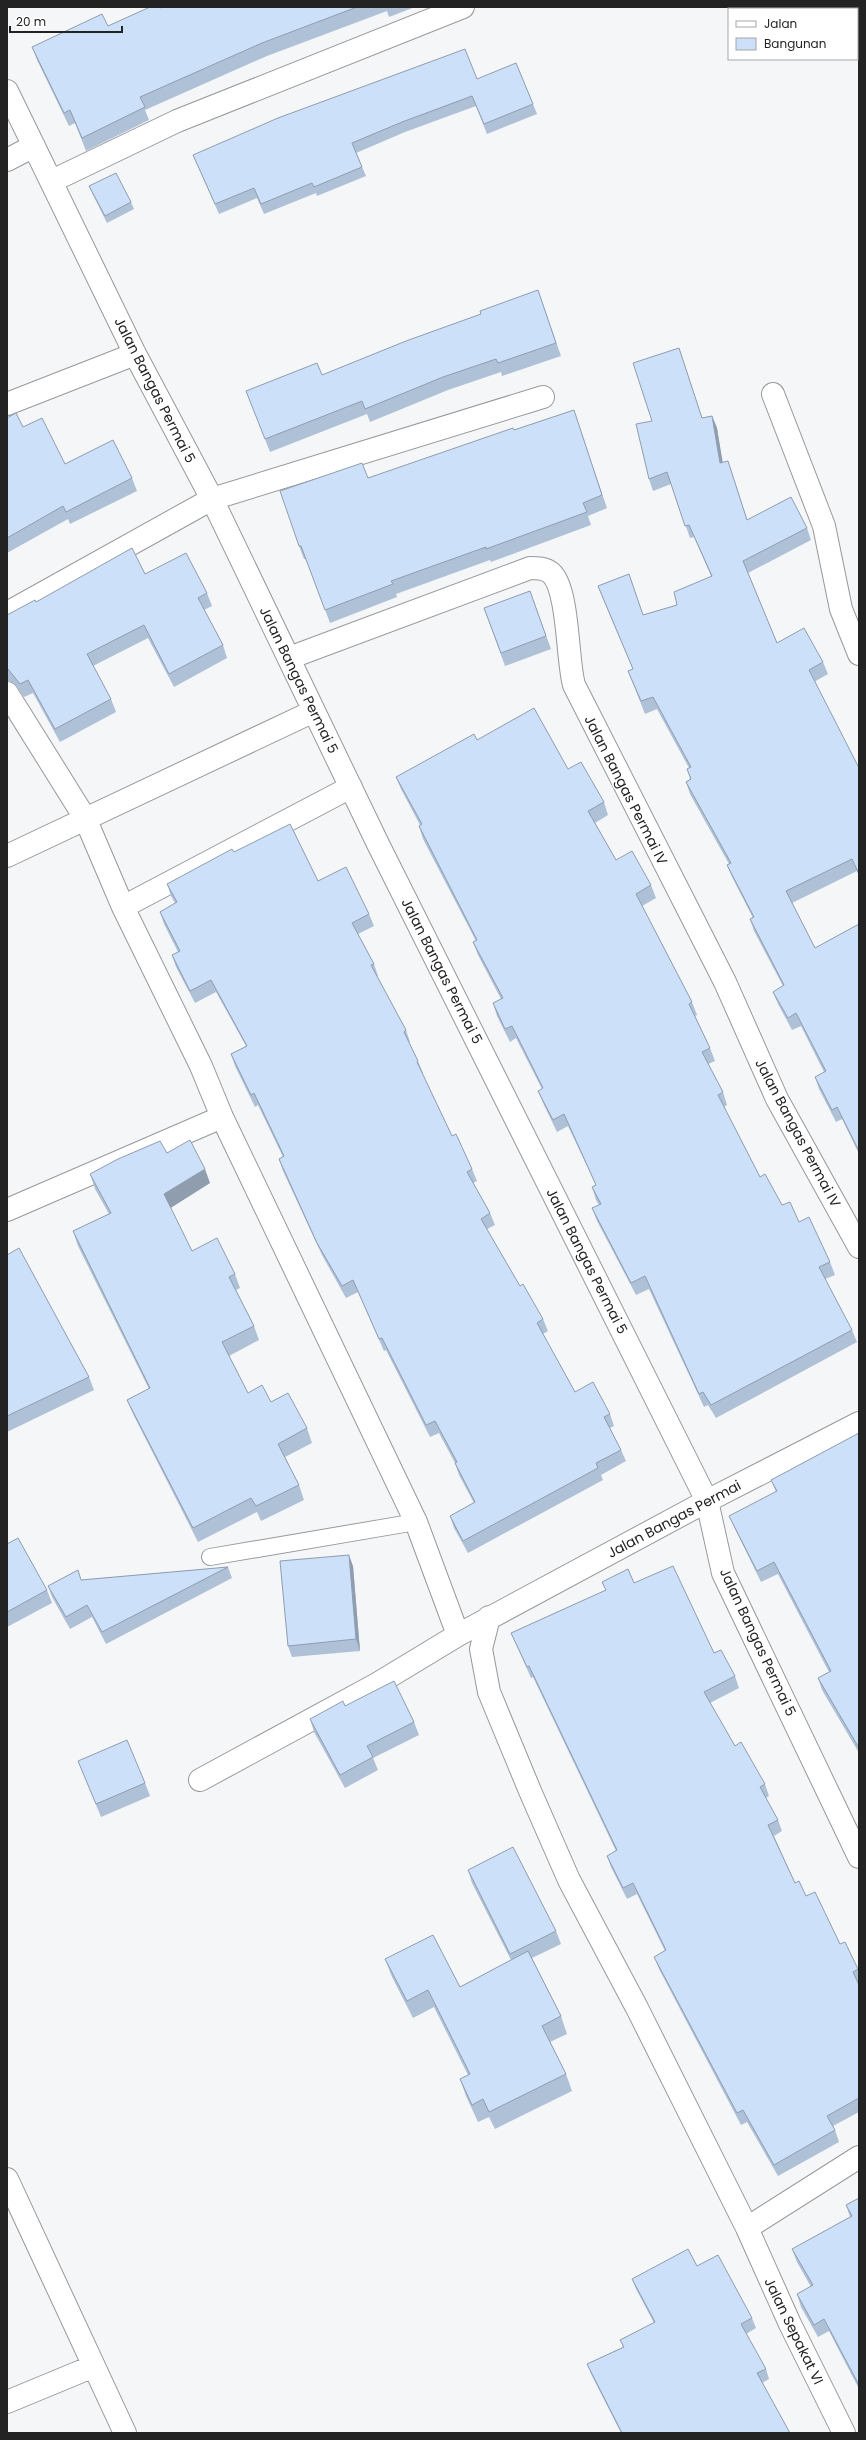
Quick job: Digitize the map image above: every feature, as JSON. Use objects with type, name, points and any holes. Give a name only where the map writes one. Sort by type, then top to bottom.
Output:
[{"type":"street","points":[[52,181],[177,122],[463,7]]},
{"type":"street","name":"Jalan Bangas Permai 5","points":[[7,91],[135,354],[212,499],[351,787],[708,1501],[723,1573],[859,1857]]},
{"type":"street","points":[[7,160],[34,146]]},
{"type":"street","points":[[7,404],[135,354]]},
{"type":"street","points":[[773,394],[824,526],[841,609],[859,654]]},
{"type":"street","points":[[7,613],[212,499],[543,397]]},
{"type":"street","name":"Jalan Bangas Permai IV","points":[[289,658],[530,568],[542,569],[550,572],[556,580],[569,630],[570,672],[574,686],[725,982],[777,1099],[859,1247]]},
{"type":"street","points":[[7,693],[85,818],[123,907],[201,1066],[222,1117],[416,1522],[458,1636]]},
{"type":"street","points":[[7,856],[314,711]]},
{"type":"street","points":[[123,907],[351,787]]},
{"type":"street","points":[[7,1210],[222,1117]]},
{"type":"street","name":"Jalan Bangas Permai","points":[[200,1780],[377,1684],[489,1617],[859,1423]]},
{"type":"street","name":"Jalan Sepakat VI","points":[[489,1617],[480,1649],[489,1692],[530,1791],[569,1880],[637,2008],[747,2228],[790,2324],[844,2433]]},
{"type":"street","points":[[747,2228],[859,2157]]},
{"type":"street","points":[[7,2178],[125,2433]]},
{"type":"street","points":[[7,2402],[94,2366]]},
{"type":"lane","points":[[210,1557],[416,1522]]},
{"type":"building","points":[[150,7],[357,7],[262,43],[140,97],[145,107],[82,138],[70,110],[64,113],[32,47],[102,14],[108,26]]},
{"type":"building","points":[[465,49],[477,79],[516,63],[533,104],[484,124],[472,96],[402,122],[352,143],[362,167],[314,187],[312,183],[261,204],[254,188],[215,204],[193,155],[278,118]]},
{"type":"building","points":[[116,173],[131,202],[105,216],[89,186]]},
{"type":"building","points":[[538,290],[556,343],[498,363],[496,359],[443,377],[365,409],[362,401],[265,439],[246,391],[317,363],[322,375],[406,341],[481,314],[480,311]]},
{"type":"building","points":[[679,348],[702,418],[712,416],[720,463],[728,461],[747,520],[791,497],[807,528],[743,561],[777,643],[804,628],[823,662],[809,670],[859,768],[859,874],[852,859],[786,891],[815,948],[859,924],[859,1151],[837,1107],[832,1110],[815,1077],[826,1071],[796,1013],[788,1018],[773,992],[784,985],[750,919],[754,917],[727,865],[731,863],[686,782],[691,779],[687,769],[691,767],[653,697],[641,701],[628,671],[633,669],[598,586],[629,574],[643,615],[677,605],[674,592],[712,576],[689,525],[685,526],[667,472],[649,479],[636,424],[652,421],[633,363]]},
{"type":"building","points":[[574,410],[602,495],[583,503],[587,512],[486,549],[486,547],[391,581],[393,584],[325,610],[301,546],[299,546],[280,491],[362,463],[368,478],[513,428],[514,430]]},
{"type":"building","points":[[16,413],[23,427],[42,418],[65,464],[113,440],[132,478],[66,512],[63,506],[7,538],[7,418]]},
{"type":"building","points":[[132,548],[145,574],[186,553],[207,593],[198,598],[223,645],[169,674],[144,625],[87,654],[111,699],[55,729],[28,680],[20,684],[7,669],[7,615],[35,600],[36,602]]},
{"type":"building","points":[[530,591],[546,636],[501,653],[484,608]]},
{"type":"building","points":[[534,708],[568,769],[581,762],[604,802],[588,811],[616,860],[632,851],[651,885],[636,894],[692,1002],[689,1004],[710,1048],[702,1052],[723,1092],[718,1095],[760,1177],[765,1174],[782,1205],[790,1202],[799,1222],[809,1217],[830,1262],[819,1267],[852,1330],[711,1405],[703,1392],[699,1394],[645,1276],[631,1283],[592,1208],[601,1204],[592,1187],[596,1185],[564,1114],[553,1120],[538,1091],[543,1088],[512,1026],[505,1029],[493,1003],[503,998],[473,942],[477,940],[419,826],[422,824],[396,777],[474,734],[477,740]]},
{"type":"building","points":[[290,824],[318,881],[346,867],[369,914],[352,923],[374,964],[371,965],[406,1030],[404,1032],[418,1061],[417,1062],[452,1136],[456,1134],[472,1169],[467,1172],[490,1213],[481,1219],[520,1286],[523,1284],[543,1319],[537,1323],[575,1392],[593,1382],[610,1414],[604,1417],[621,1450],[596,1463],[598,1468],[463,1541],[450,1516],[475,1502],[455,1463],[457,1462],[435,1421],[426,1425],[382,1338],[379,1339],[353,1280],[342,1286],[317,1243],[279,1159],[284,1156],[254,1093],[251,1095],[231,1054],[247,1046],[211,980],[190,991],[172,955],[180,951],[160,912],[177,902],[167,884],[232,849],[234,852]]},
{"type":"building","points":[[190,1140],[205,1169],[164,1194],[192,1251],[217,1238],[235,1274],[229,1277],[254,1326],[222,1342],[248,1393],[262,1385],[271,1402],[288,1393],[307,1428],[278,1444],[299,1485],[256,1506],[251,1498],[193,1528],[127,1400],[150,1388],[73,1231],[111,1213],[90,1174],[118,1159],[160,1141],[167,1153]]},
{"type":"building","points":[[19,1248],[89,1377],[7,1416],[7,1255]]},
{"type":"building","points":[[859,1433],[859,1748],[818,1678],[831,1671],[774,1562],[757,1571],[729,1516],[777,1491],[771,1480]]},
{"type":"building","points":[[18,1538],[47,1590],[7,1612],[7,1544]]},
{"type":"building","points":[[349,1555],[356,1639],[288,1646],[280,1561]]},
{"type":"building","points":[[673,1566],[714,1653],[721,1650],[735,1676],[704,1692],[735,1746],[741,1742],[765,1784],[760,1787],[778,1820],[768,1825],[795,1883],[799,1881],[806,1896],[815,1892],[840,1944],[845,1942],[858,1969],[853,1972],[859,1985],[859,2098],[827,2116],[835,2130],[774,2165],[743,2110],[737,2113],[654,1957],[666,1950],[633,1883],[623,1888],[607,1856],[617,1850],[529,1666],[527,1667],[511,1633],[606,1590],[602,1582],[628,1569],[634,1583]]},
{"type":"building","points":[[228,1567],[102,1632],[87,1605],[66,1617],[48,1586],[78,1570],[81,1580]]},
{"type":"building","points":[[394,1681],[414,1722],[367,1746],[373,1757],[340,1775],[310,1719],[343,1701],[345,1706]]},
{"type":"building","points":[[127,1740],[145,1783],[96,1804],[78,1761]]},
{"type":"building","points":[[513,1847],[556,1931],[510,1954],[468,1870]]},
{"type":"building","points":[[433,1935],[460,1987],[528,1951],[561,2016],[542,2026],[566,2074],[489,2112],[483,2099],[472,2105],[460,2079],[470,2074],[428,1990],[407,2001],[385,1959]]},
{"type":"building","points":[[859,2198],[859,2385],[824,2319],[814,2325],[797,2294],[813,2285],[792,2249],[852,2216],[846,2205]]},
{"type":"building","points":[[688,2249],[697,2266],[718,2255],[752,2318],[741,2324],[766,2369],[757,2373],[790,2433],[622,2433],[587,2364],[624,2347],[620,2340],[655,2322],[632,2279]]}]
